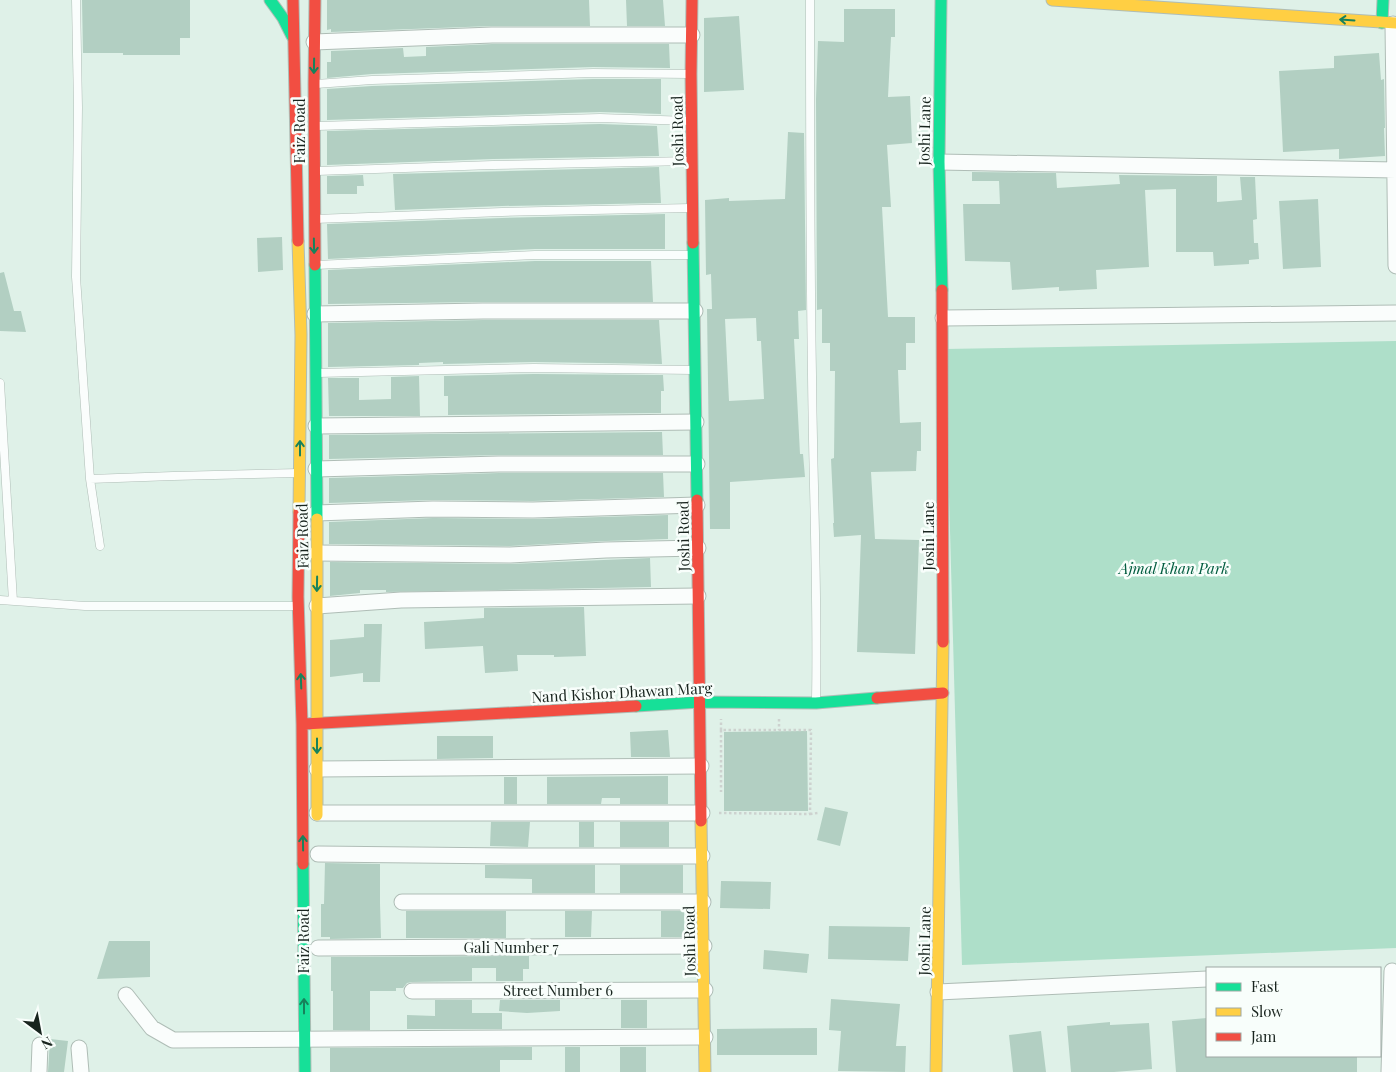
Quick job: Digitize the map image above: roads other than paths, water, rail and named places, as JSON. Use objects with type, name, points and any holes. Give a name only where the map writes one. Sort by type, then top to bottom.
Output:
[{"type":"street","points":[[270,0],[283,18],[294,39]]},
{"type":"street","points":[[292,0],[301,335],[299,606],[305,965],[315,1039],[305,1072]]},
{"type":"street","name":"Faiz Road","points":[[315,0],[314,265],[317,829]]},
{"type":"street","name":"Joshi Road","points":[[692,0],[692,161],[706,1072]]},
{"type":"street","name":"Joshi Lane","points":[[936,1072],[943,693],[943,318],[938,162],[941,0]]},
{"type":"street","points":[[1052,0],[1390,23]]},
{"type":"street","points":[[1383,0],[1390,23],[1396,266]]},
{"type":"street","points":[[314,42],[492,35],[692,35]]},
{"type":"street","points":[[938,162],[1395,170]]},
{"type":"street","points":[[315,314],[473,311],[695,311]]},
{"type":"street","points":[[943,318],[1396,313]]},
{"type":"street","points":[[316,426],[696,422]]},
{"type":"street","points":[[316,471],[499,464],[697,464]]},
{"type":"street","points":[[316,513],[697,506]]},
{"type":"street","points":[[317,553],[510,556],[606,550],[698,548]]},
{"type":"street","points":[[317,606],[401,600],[698,596]]},
{"type":"street","name":"Nand Kishor Dhawan Marg","points":[[302,724],[700,702],[816,703],[943,693]]},
{"type":"street","points":[[317,769],[701,766]]},
{"type":"street","points":[[317,813],[702,812]]},
{"type":"street","points":[[318,855],[702,856]]},
{"type":"street","points":[[402,902],[704,902]]},
{"type":"street","name":"Gali Number 7","points":[[318,948],[704,946]]},
{"type":"street","points":[[1389,971],[1389,1072]]},
{"type":"street","points":[[938,992],[1206,979]]},
{"type":"street","name":"Street Number 6","points":[[412,991],[705,990]]},
{"type":"street","points":[[126,995],[152,1028],[173,1040],[705,1037]]},
{"type":"street","points":[[39,1072],[40,1045]]},
{"type":"street","points":[[79,1048],[81,1072]]},
{"type":"lane","points":[[76,0],[78,107],[76,277],[90,479],[100,546]]},
{"type":"lane","points":[[810,0],[811,323],[817,606],[816,703]]},
{"type":"lane","points":[[314,84],[372,80],[593,73],[691,74]]},
{"type":"lane","points":[[314,126],[600,118],[692,121]]},
{"type":"lane","points":[[314,172],[492,165],[692,161]]},
{"type":"lane","points":[[314,219],[502,212],[693,208]]},
{"type":"lane","points":[[314,265],[534,255],[694,255]]},
{"type":"lane","points":[[315,373],[534,368],[696,370]]},
{"type":"lane","points":[[0,383],[14,601]]},
{"type":"lane","points":[[90,479],[316,471]]},
{"type":"lane","points":[[0,600],[85,606],[317,606]]},
{"type":"park label","name":"Ajmal Khan Park","points":[[1174,568]]}]
